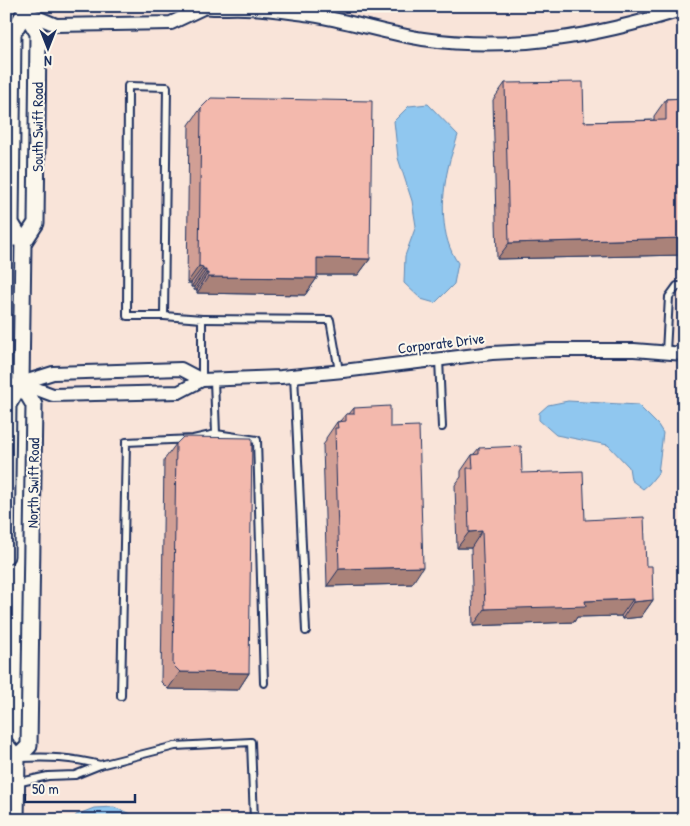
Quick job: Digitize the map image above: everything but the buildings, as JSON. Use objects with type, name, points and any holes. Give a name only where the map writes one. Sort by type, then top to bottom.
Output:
[{"type":"street","points":[[25,9],[41,6]]},
{"type":"street","points":[[25,9],[56,25],[172,23],[201,7],[246,8],[314,16],[424,39],[497,44],[550,41],[593,34],[650,20],[684,9]]},
{"type":"street","name":"South Swift Road","points":[[23,243],[11,223],[12,42],[13,33],[25,9]]},
{"type":"street","name":"South Swift Road","points":[[14,383],[23,243],[36,223],[38,33],[25,9]]},
{"type":"street","name":"Corporate Drive","points":[[14,383],[53,395],[179,392],[208,380],[339,371],[492,353],[550,350],[684,354]]},
{"type":"street","name":"Corporate Drive","points":[[14,383],[53,373],[181,370],[208,380]]},
{"type":"street","name":"North Swift Road","points":[[6,556],[8,405],[14,383]]},
{"type":"street","name":"North Swift Road","points":[[14,383],[34,405],[29,746],[17,758],[16,783],[11,802],[16,820]]},
{"type":"street","points":[[6,745],[17,758]]},
{"type":"lane","points":[[164,316],[167,87],[128,86],[127,316],[330,320],[339,371]]},
{"type":"lane","points":[[6,242],[23,243]]},
{"type":"lane","points":[[666,352],[669,297],[677,286],[684,286]]},
{"type":"lane","points":[[202,318],[216,434]]},
{"type":"lane","points":[[440,359],[442,427]]},
{"type":"lane","points":[[294,375],[306,631]]},
{"type":"lane","points":[[121,696],[126,442],[193,439],[216,434],[257,440],[264,683]]},
{"type":"lane","points":[[16,783],[48,776],[75,775],[100,765],[175,746],[251,742],[254,820]]},
{"type":"lane","points":[[17,758],[49,757],[77,759],[100,765]]},
{"type":"shaded area","points":[[34,6],[684,6],[684,820],[20,820]]},
{"type":"water","points":[[428,104],[458,135],[448,168],[443,205],[448,242],[458,263],[454,284],[435,303],[421,299],[404,283],[405,256],[416,226],[412,201],[398,158],[394,121],[409,106]]},
{"type":"water","points":[[568,401],[638,405],[658,425],[663,433],[658,473],[649,484],[643,489],[631,480],[629,467],[608,445],[556,435],[539,420],[539,413],[548,405]]},
{"type":"water","points":[[114,807],[137,817],[137,820],[74,820],[76,815],[94,808]]}]
